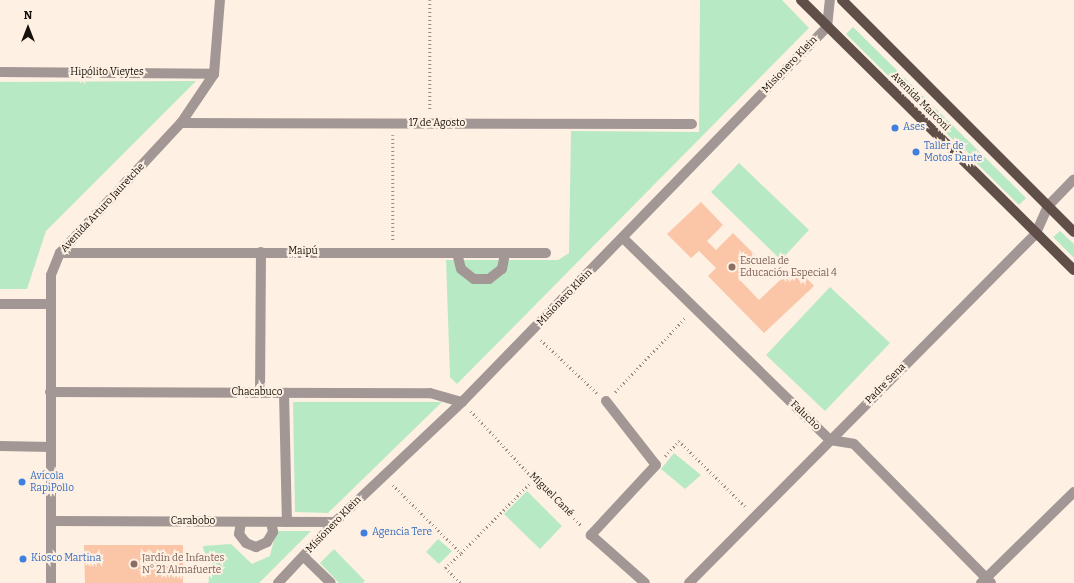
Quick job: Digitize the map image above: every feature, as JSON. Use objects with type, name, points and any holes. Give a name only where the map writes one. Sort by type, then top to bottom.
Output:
[{"type":"main road","name":"Avenida Marconi","points":[[801,0],[1074,270]]},
{"type":"main road","name":"Avenida Marconi","points":[[842,0],[1074,232]]},
{"type":"street","name":"Avenida Arturo Jauretche","points":[[51,583],[50,304],[52,275],[60,253],[181,123],[214,74],[220,0]]},
{"type":"street","points":[[827,27],[830,0]]},
{"type":"street","name":"Misionero Klein","points":[[278,583],[335,522],[462,402],[532,332],[827,27]]},
{"type":"street","name":"Hipólito Vieytes","points":[[0,72],[214,74]]},
{"type":"street","name":"17 de Agosto","points":[[181,123],[692,124]]},
{"type":"street","name":"Padre Sena","points":[[689,583],[1036,233],[1048,206],[1074,179]]},
{"type":"street","name":"Falucho","points":[[623,238],[830,440]]},
{"type":"street","points":[[260,393],[261,252]]},
{"type":"street","name":"Maipú","points":[[60,253],[546,253]]},
{"type":"street","points":[[458,253],[461,269],[474,279],[489,279],[502,269],[505,253]]},
{"type":"street","points":[[0,304],[50,304]]},
{"type":"street","name":"Chacabuco","points":[[50,392],[430,393],[462,402]]},
{"type":"street","points":[[284,393],[287,522]]},
{"type":"street","points":[[606,401],[656,465],[591,535],[645,583]]},
{"type":"street","points":[[830,440],[854,444],[986,581],[1074,492]]},
{"type":"street","points":[[0,446],[51,447]]},
{"type":"street","name":"Carabobo","points":[[51,521],[335,522]]},
{"type":"street","points":[[241,522],[239,534],[246,543],[256,547],[267,542],[273,532],[270,522]]},
{"type":"street","points":[[304,556],[331,583]]},
{"type":"path","points":[[430,0],[430,124]]},
{"type":"path","points":[[392,124],[392,253]]},
{"type":"path","points":[[532,332],[606,401],[695,308]]},
{"type":"path","name":"Miguel Cané","points":[[462,402],[534,479],[591,535]]},
{"type":"path","points":[[656,465],[679,441],[756,517]]},
{"type":"path","points":[[383,476],[461,553]]},
{"type":"path","points":[[460,583],[445,568],[534,479]]},
{"type":"green space","points":[[700,0],[782,0],[809,28],[457,384],[450,377],[446,260],[558,260],[569,253],[571,131],[699,132]]},
{"type":"green space","points":[[853,27],[1026,198],[1019,205],[846,34]]},
{"type":"green space","points":[[196,81],[46,231],[27,289],[0,289],[0,82]]},
{"type":"green space","points":[[739,163],[809,230],[781,260],[711,192]]},
{"type":"green space","points":[[1060,231],[1074,244],[1074,258],[1053,237]]},
{"type":"green space","points":[[830,287],[890,343],[825,411],[766,355]]},
{"type":"green space","points":[[293,402],[442,402],[328,513],[295,512]]},
{"type":"green space","points":[[674,453],[701,475],[685,489],[661,469]]},
{"type":"green space","points":[[527,491],[562,526],[540,549],[504,514]]},
{"type":"green space","points":[[276,531],[311,531],[259,583],[208,583],[209,581],[203,546],[231,544],[252,564],[270,556]]},
{"type":"green space","points":[[438,539],[452,551],[439,564],[426,552]]},
{"type":"green space","points":[[334,549],[365,581],[363,583],[339,583],[320,563]]},
{"type":"building","name":"Escuela de Educación Especial 4","points":[[701,202],[723,225],[707,241],[716,250],[733,233],[758,258],[738,278],[759,300],[795,266],[814,286],[764,333],[708,276],[716,268],[699,251],[691,258],[667,234]]},
{"type":"building","name":"Jardín de Infantes N° 21 Almafuerte","points":[[84,545],[183,545],[183,583],[85,583]]},
{"type":"place","name":"Ases","points":[[895,128]]},
{"type":"place","name":"Taller de Motos Dante","points":[[916,152]]},
{"type":"place","name":"Escuela de Educación Especial 4","points":[[732,267]]},
{"type":"place","name":"Avícola RapiPollo","points":[[22,482]]},
{"type":"place","name":"Agencia Tere","points":[[364,533]]},
{"type":"place","name":"Kiosco Martina","points":[[23,559]]},
{"type":"place","name":"Jardín de Infantes N° 21 Almafuerte","points":[[134,564]]}]
